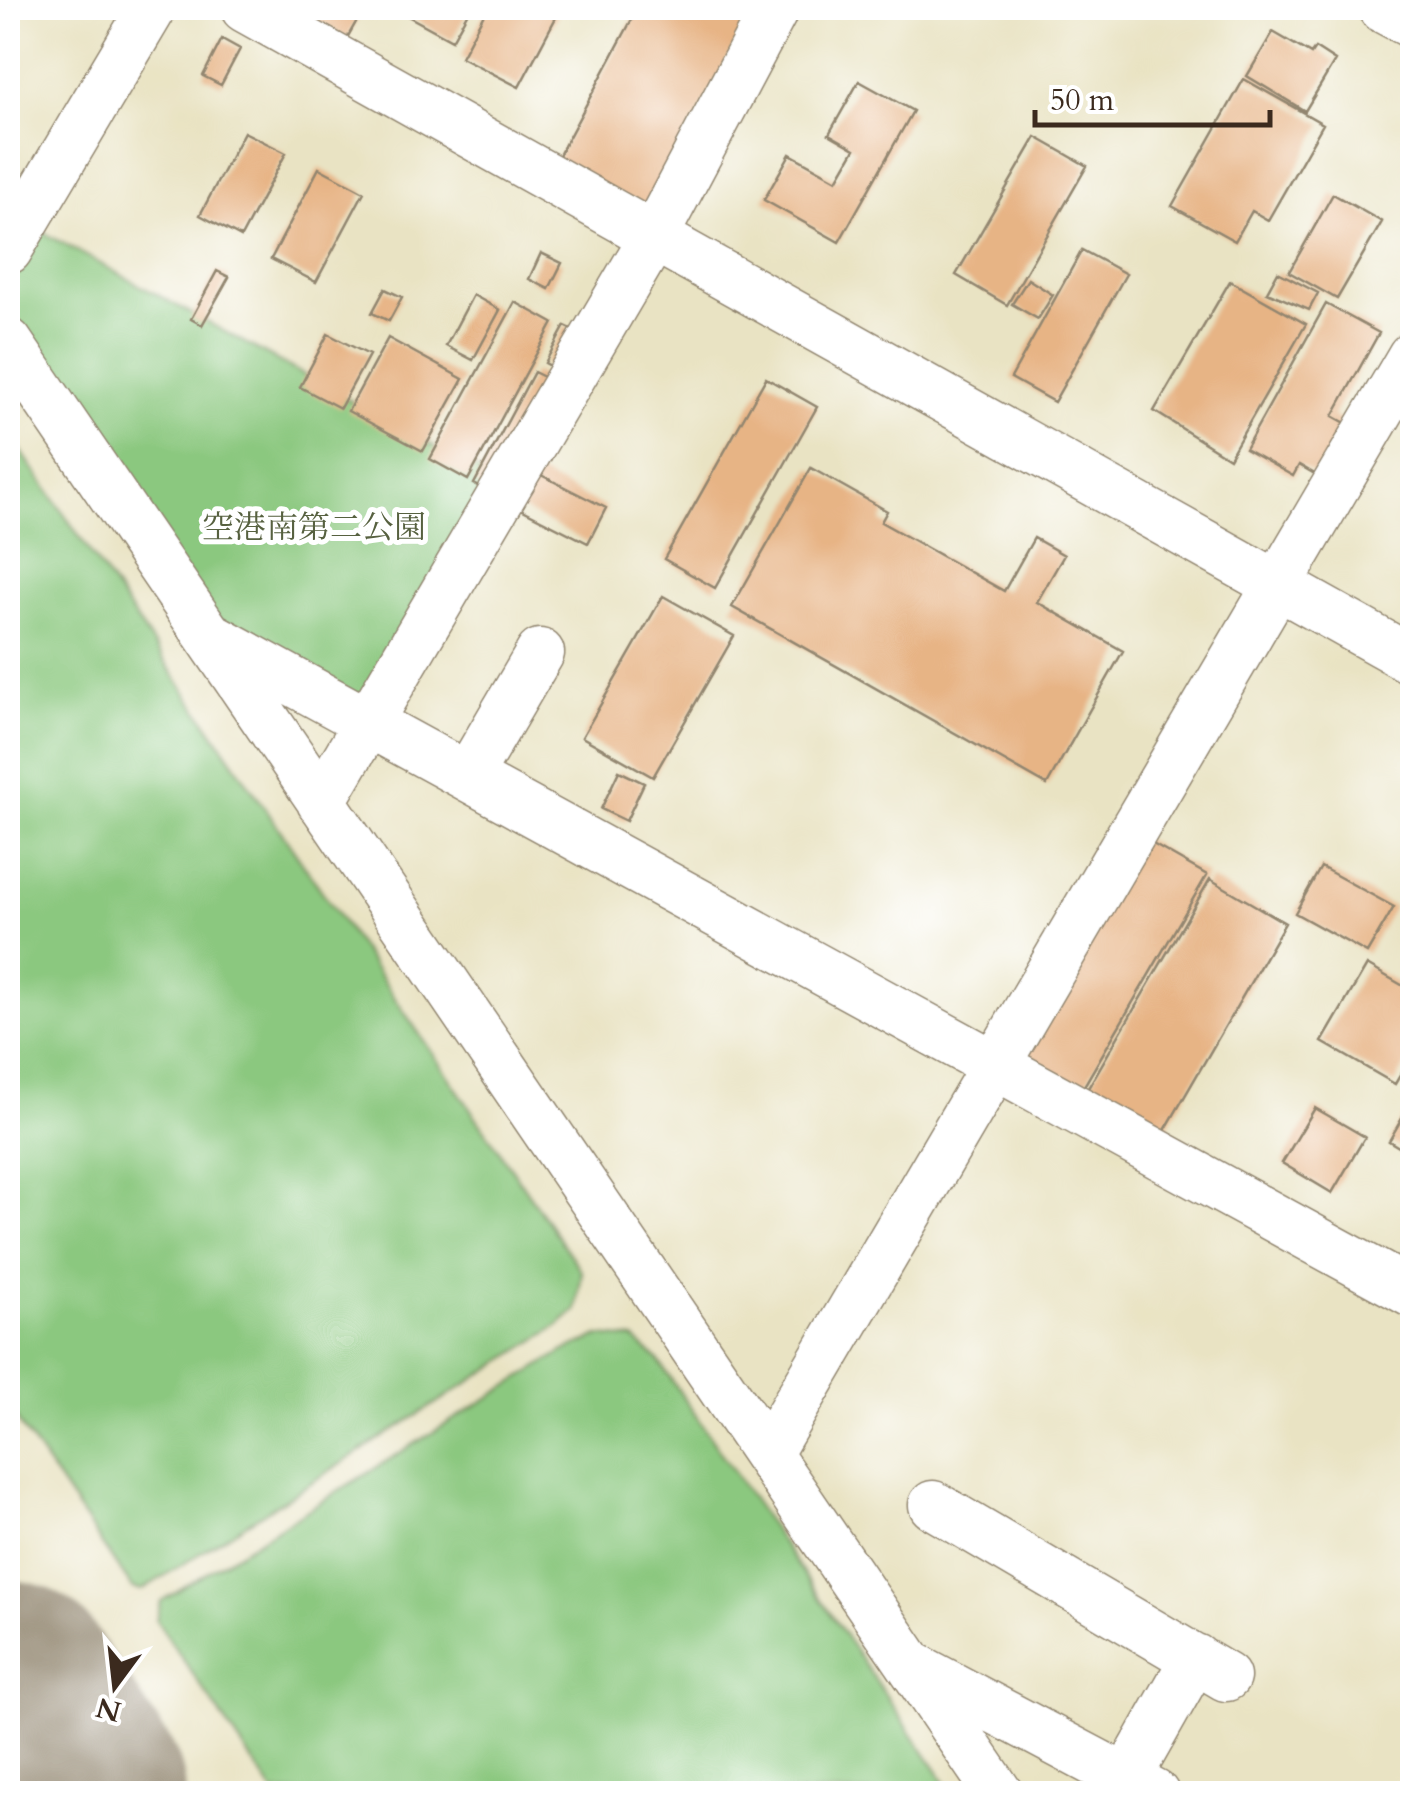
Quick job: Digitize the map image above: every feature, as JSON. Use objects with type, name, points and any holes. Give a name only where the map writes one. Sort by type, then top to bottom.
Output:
[{"type":"street","points":[[8,250],[152,8]]},
{"type":"street","points":[[246,8],[1412,660]]},
{"type":"street","points":[[321,802],[653,238],[775,8]]},
{"type":"street","points":[[1382,8],[1412,24]]},
{"type":"street","points":[[8,342],[999,1794]]},
{"type":"street","points":[[767,1454],[1412,356]]},
{"type":"street","points":[[207,634],[368,718],[1412,1293]]},
{"type":"street","points":[[469,774],[539,652]]},
{"type":"street","points":[[911,1664],[1141,1786],[1210,1667],[933,1505]]},
{"type":"green space","name":"空港南第二公園","points":[[37,229],[490,477],[366,702],[209,616],[8,315],[8,282]]},
{"type":"green space","points":[[8,432],[582,1272],[576,1311],[556,1327],[142,1590],[132,1588],[8,1407]]},
{"type":"green space","points":[[599,1336],[634,1339],[658,1360],[952,1793],[274,1793],[156,1620],[161,1601],[564,1351]]},
{"type":"building","points":[[293,8],[364,8],[347,38]]},
{"type":"building","points":[[393,8],[470,8],[452,40]]},
{"type":"building","points":[[487,8],[561,8],[519,87],[461,57]]},
{"type":"building","points":[[638,8],[755,8],[648,210],[556,161]]},
{"type":"building","points":[[1273,32],[1311,54],[1315,48],[1335,61],[1305,111],[1247,76]]},
{"type":"building","points":[[222,39],[240,49],[221,85],[203,76]]},
{"type":"building","points":[[1244,79],[1323,124],[1268,220],[1252,211],[1235,241],[1172,206]]},
{"type":"building","points":[[859,81],[913,111],[839,242],[764,200],[790,154],[837,180],[855,149],[829,134]]},
{"type":"building","points":[[244,132],[286,153],[241,237],[200,215]]},
{"type":"building","points":[[1036,137],[1087,166],[1007,305],[956,275]]},
{"type":"building","points":[[319,168],[364,192],[316,282],[271,259]]},
{"type":"building","points":[[1333,194],[1382,222],[1337,299],[1289,272]]},
{"type":"building","points":[[1082,250],[1126,274],[1054,402],[1011,378]]},
{"type":"building","points":[[541,253],[562,263],[549,289],[529,279]]},
{"type":"building","points":[[217,271],[229,277],[202,325],[191,319]]},
{"type":"building","points":[[1278,272],[1318,293],[1309,310],[1267,292]]},
{"type":"building","points":[[1028,279],[1053,295],[1038,319],[1012,304]]},
{"type":"building","points":[[1230,281],[1306,324],[1229,458],[1154,411]]},
{"type":"building","points":[[385,289],[402,297],[389,321],[372,313]]},
{"type":"building","points":[[473,295],[500,310],[473,360],[446,346]]},
{"type":"building","points":[[515,302],[553,323],[468,480],[430,459]]},
{"type":"building","points":[[1326,304],[1379,333],[1333,416],[1349,425],[1320,477],[1299,465],[1293,476],[1245,449]]},
{"type":"building","points":[[565,326],[584,335],[563,373],[545,363]]},
{"type":"building","points":[[328,334],[369,355],[340,408],[300,387]]},
{"type":"building","points":[[388,338],[463,379],[423,451],[348,411]]},
{"type":"building","points":[[534,372],[556,383],[495,495],[474,484]]},
{"type":"building","points":[[766,378],[817,407],[715,588],[664,559]]},
{"type":"building","points":[[811,468],[887,511],[881,522],[1004,591],[1034,538],[1064,555],[1037,602],[1123,651],[1047,785],[732,607]]},
{"type":"building","points":[[535,472],[606,508],[588,543],[517,507]]},
{"type":"building","points":[[663,596],[734,636],[653,777],[582,737]]},
{"type":"building","points":[[619,771],[644,783],[626,821],[601,809]]},
{"type":"building","points":[[1137,835],[1207,875],[1080,1093],[1010,1053]]},
{"type":"building","points":[[1321,867],[1394,907],[1367,953],[1295,913]]},
{"type":"building","points":[[1210,879],[1285,923],[1160,1139],[1084,1095]]},
{"type":"building","points":[[1367,965],[1412,991],[1412,1055],[1395,1084],[1322,1042]]},
{"type":"building","points":[[1412,1101],[1412,1155],[1389,1141]]},
{"type":"building","points":[[1315,1108],[1365,1137],[1332,1193],[1282,1163]]},
{"type":"runway","points":[[8,1685],[81,1794]]}]
